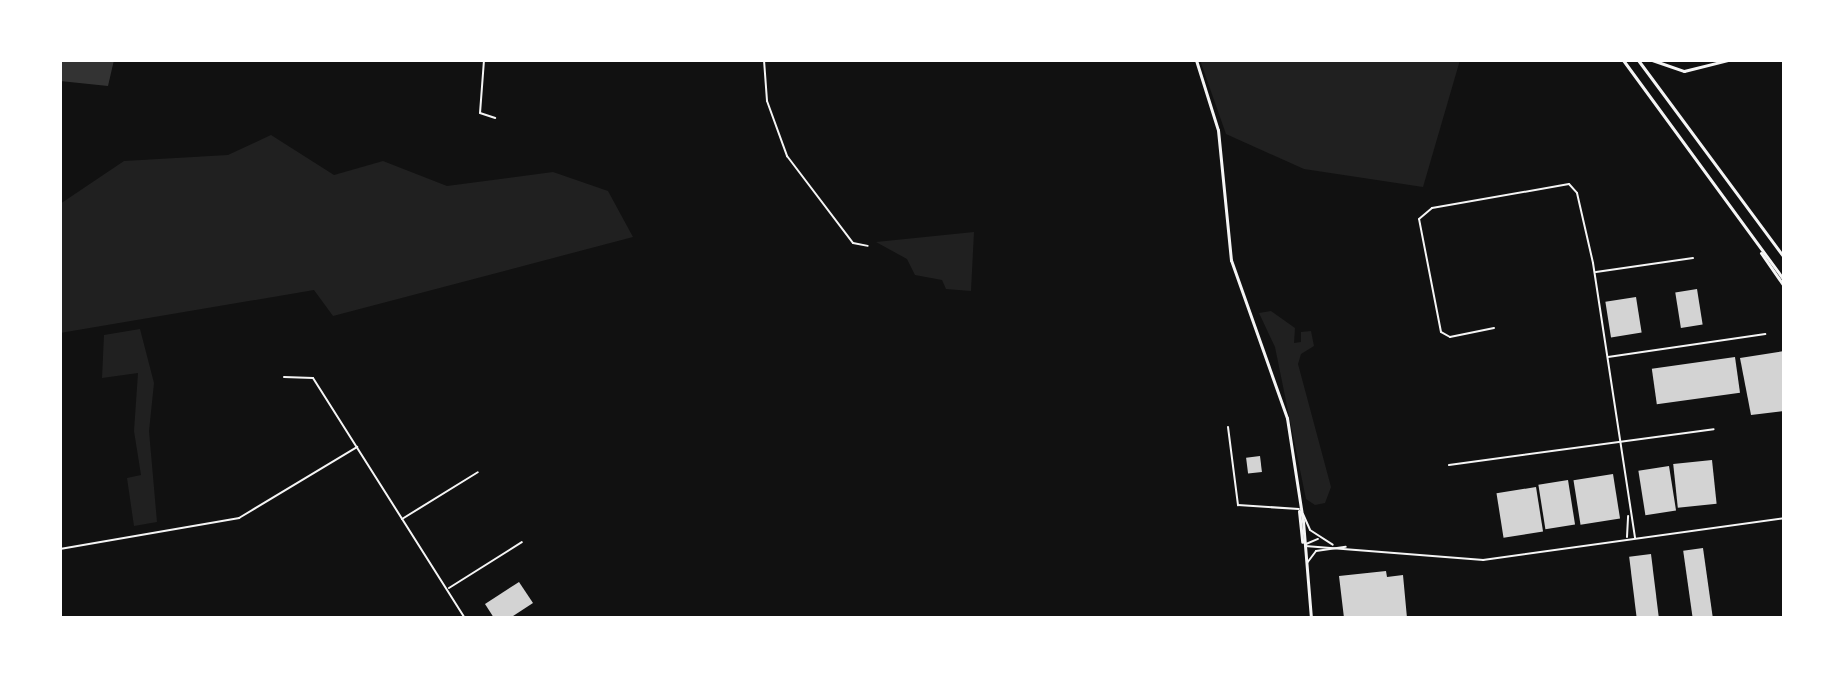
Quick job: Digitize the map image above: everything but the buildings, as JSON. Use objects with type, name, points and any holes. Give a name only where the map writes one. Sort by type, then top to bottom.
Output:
[{"type":"main road","points":[[1196,60],[1218,130],[1228,248],[1281,396],[1299,509],[1311,618]]},
{"type":"main road","points":[[1623,60],[1784,280]]},
{"type":"main road","points":[[1638,60],[1784,257]]},
{"type":"main road","points":[[1652,60],[1684,71],[1728,60]]},
{"type":"main road","points":[[1743,224],[1784,286]]},
{"type":"street","points":[[484,60],[480,113],[495,118]]},
{"type":"street","points":[[764,60],[767,101],[787,156],[853,243],[868,246]]},
{"type":"street","points":[[1494,328],[1450,337],[1441,332],[1418,227],[1424,212],[1569,184],[1577,193],[1593,263],[1628,515],[1627,540]]},
{"type":"street","points":[[1594,272],[1693,258]]},
{"type":"street","points":[[1606,357],[1765,334]]},
{"type":"street","points":[[284,377],[313,378],[465,618]]},
{"type":"street","points":[[1228,427],[1238,505],[1299,509],[1319,539],[1335,545]]},
{"type":"street","points":[[1449,465],[1714,429]]},
{"type":"street","points":[[60,549],[246,516],[357,447]]},
{"type":"street","points":[[402,519],[478,472]]},
{"type":"street","points":[[1628,515],[1635,538]]},
{"type":"street","points":[[1304,546],[1335,545],[1483,560],[1784,518]]},
{"type":"street","points":[[1304,546],[1319,539]]},
{"type":"street","points":[[447,589],[522,542]]},
{"type":"street","points":[[1306,566],[1316,551],[1347,546]]},
{"type":"shaded area","points":[[60,60],[114,60],[108,86],[60,81]]},
{"type":"shaded area","points":[[1200,60],[1460,60],[1423,187],[1304,169],[1226,134]]},
{"type":"shaded area","points":[[271,135],[334,175],[383,161],[447,186],[553,172],[608,191],[633,237],[333,316],[314,290],[60,333],[60,204],[124,161],[228,155]]},
{"type":"shaded area","points":[[974,232],[971,291],[946,289],[942,280],[915,275],[907,259],[876,242]]},
{"type":"shaded area","points":[[1271,311],[1295,328],[1294,343],[1301,342],[1301,332],[1311,331],[1314,346],[1301,354],[1298,364],[1331,487],[1325,503],[1315,505],[1306,499],[1275,347],[1259,313]]},
{"type":"shaded area","points":[[140,329],[154,383],[149,431],[157,522],[134,526],[127,478],[141,475],[134,431],[138,373],[102,378],[104,335]]}]
